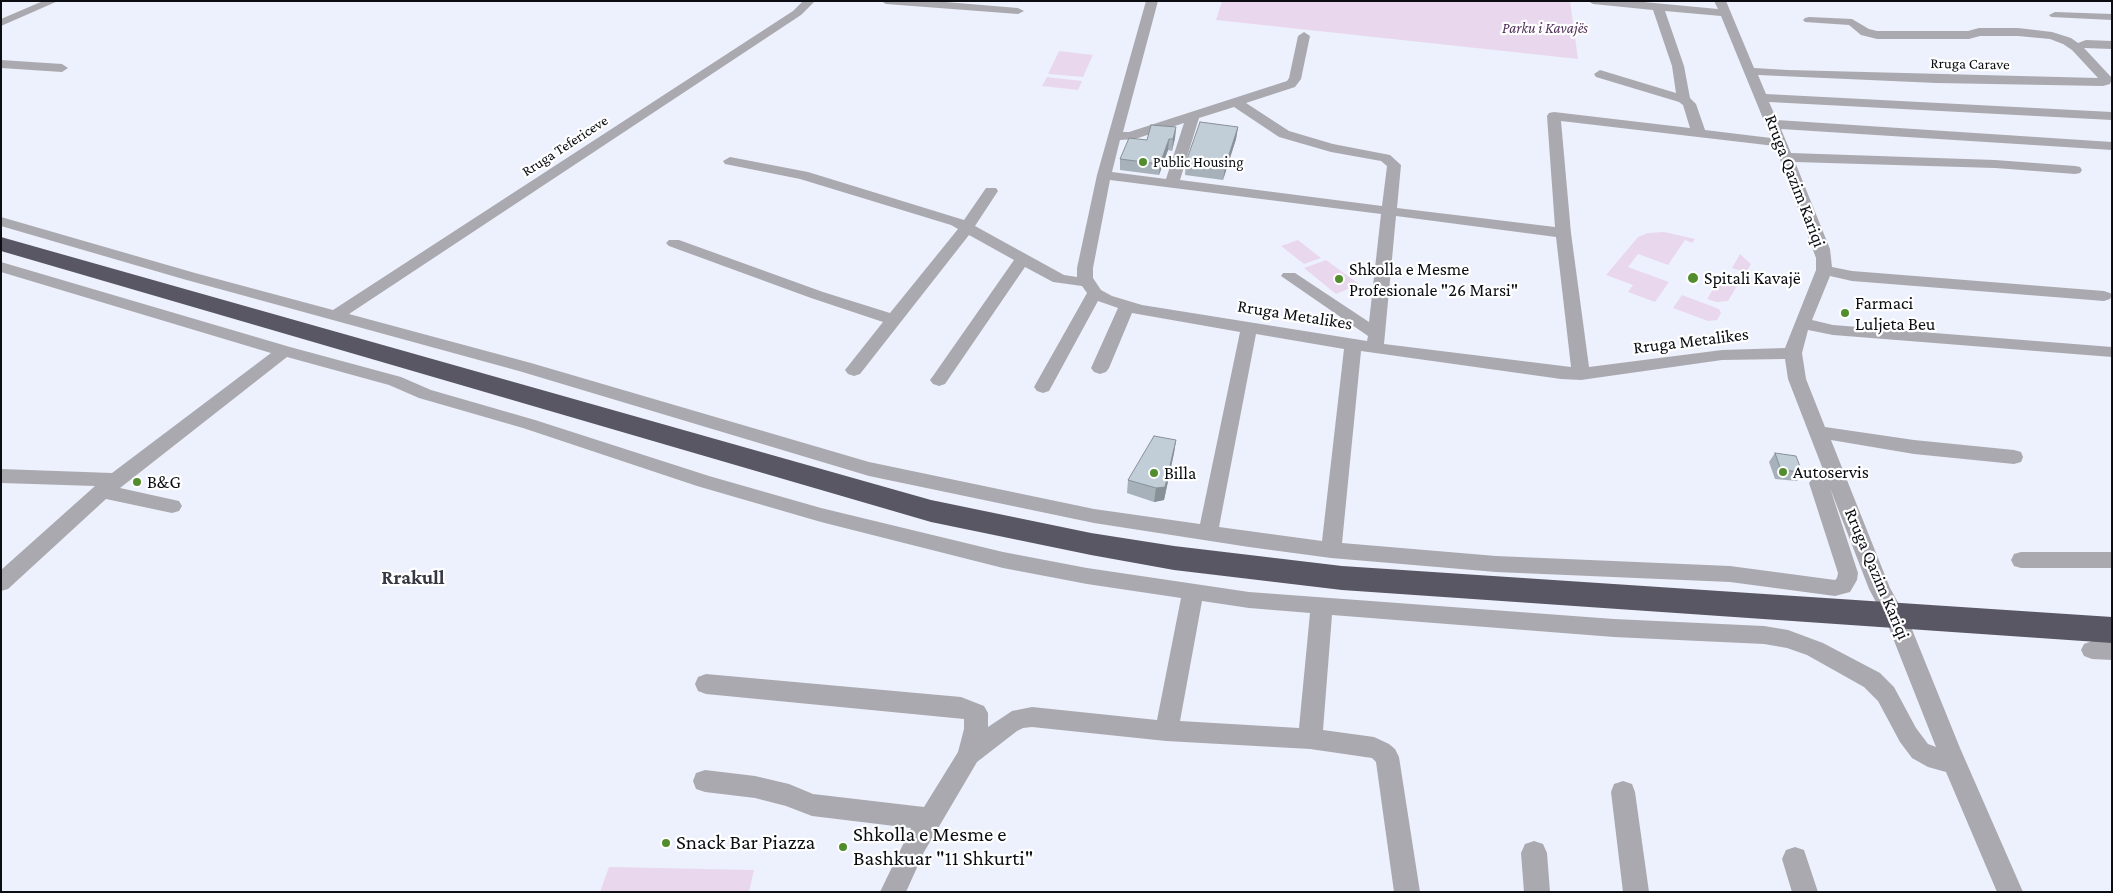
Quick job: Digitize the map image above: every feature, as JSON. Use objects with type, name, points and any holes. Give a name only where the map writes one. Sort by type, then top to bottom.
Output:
[{"type":"highway","points":[[1,231],[939,496],[1096,529],[1178,542],[1341,562],[2112,613]]},
{"type":"highway","points":[[1,244],[932,511],[1082,542],[1174,558],[1342,578],[2112,630]]},
{"type":"highway","points":[[187,276],[188,280],[231,292],[236,298]]},
{"type":"street","points":[[1,23],[54,1]]},
{"type":"street","name":"Rruga Tefericeve","points":[[337,315],[797,13],[810,1]]},
{"type":"street","points":[[886,1],[976,4],[1018,11]]},
{"type":"street","points":[[1043,386],[1091,287],[1085,268],[1104,175],[1152,1]]},
{"type":"street","points":[[1592,1],[1658,7],[1723,7]]},
{"type":"street","points":[[1658,7],[1678,66],[1684,99]]},
{"type":"street","name":"Rruga Qazim Kariqi","points":[[1723,7],[1751,71],[1822,249],[1824,270],[1802,324],[1793,353],[1797,379],[1880,589],[1904,637],[1951,755],[2010,892]]},
{"type":"street","points":[[2055,15],[2112,18]]},
{"type":"street","points":[[1809,20],[1852,22],[1865,32],[1877,35],[1969,35],[1979,32],[2018,32],[2052,36],[2067,41],[2076,47],[2086,44],[2112,45]]},
{"type":"street","points":[[1114,136],[1130,136],[1294,82],[1304,36]]},
{"type":"street","name":"Rruga Carave","points":[[1751,71],[1936,79],[2106,81],[2076,47]]},
{"type":"street","points":[[1,64],[62,68]]},
{"type":"street","points":[[1600,74],[1684,99],[1689,104],[1700,134]]},
{"type":"street","points":[[1762,98],[2112,116]]},
{"type":"street","points":[[1236,102],[1273,128],[1290,136],[1331,148],[1377,156],[1391,161],[1394,165],[1376,341]]},
{"type":"street","points":[[1172,183],[1193,116]]},
{"type":"street","points":[[1581,374],[1563,233],[1554,116],[1700,134],[1783,150],[2075,170]]},
{"type":"street","points":[[1772,124],[2112,146]]},
{"type":"street","points":[[730,161],[803,175],[945,218],[967,227],[1059,279],[1091,287]]},
{"type":"street","points":[[1104,175],[1563,233]]},
{"type":"street","points":[[854,370],[967,227],[991,191]]},
{"type":"street","points":[[1,221],[187,276],[526,367],[870,469],[957,489],[1085,514],[1208,533],[1331,550],[1496,564],[1730,574],[1798,585],[1835,588],[1843,586],[1847,580],[1848,573],[1819,483],[1823,479],[1840,487]]},
{"type":"street","points":[[674,243],[817,296],[893,320]]},
{"type":"street","points":[[939,380],[1023,258]]},
{"type":"street","points":[[1,267],[284,351],[395,381],[425,394],[529,424],[704,481],[821,515],[1003,560],[1193,593],[1249,600],[1614,628],[1764,635],[1788,639],[1815,649],[1872,680],[1886,694],[1908,735],[1920,751],[1936,760],[1951,755]]},
{"type":"street","points":[[1824,270],[1852,276],[2104,296]]},
{"type":"street","points":[[1289,276],[1376,341]]},
{"type":"street","name":"Rruga Metalikes","points":[[1091,287],[1106,299],[1127,307],[1353,345],[1376,341],[1581,374],[1722,355],[1793,353]]},
{"type":"street","points":[[1100,368],[1127,307]]},
{"type":"street","points":[[1802,324],[1833,330],[2112,352]]},
{"type":"street","points":[[1208,533],[1249,327]]},
{"type":"street","points":[[1331,550],[1353,345]]},
{"type":"street","points":[[1,584],[109,485],[284,351]]},
{"type":"street","points":[[1818,432],[2014,458]]},
{"type":"street","points":[[1,476],[109,485],[172,506]]},
{"type":"street","points":[[2021,560],[2112,560]]},
{"type":"street","points":[[1166,731],[1193,593]]},
{"type":"street","points":[[1310,739],[1322,605]]},
{"type":"street","points":[[706,684],[970,710],[976,713],[976,729],[969,755],[915,844],[894,892]]},
{"type":"street","points":[[969,755],[1020,718],[1166,731],[1310,739],[1374,748],[1381,751],[1387,757],[1407,892]]},
{"type":"street","points":[[705,781],[755,787],[821,806],[931,819]]},
{"type":"street","points":[[1624,792],[1636,892]]},
{"type":"street","points":[[1534,853],[1537,892]]},
{"type":"street","points":[[1795,859],[1805,892]]},
{"type":"green space","name":"Parku i Kavajës","points":[[1222,1],[1570,1],[1578,59],[1216,20]]},
{"type":"green space","points":[[1059,51],[1093,55],[1083,77],[1048,74]]},
{"type":"green space","points":[[1047,77],[1082,81],[1078,90],[1042,86]]},
{"type":"green space","points":[[1664,232],[1695,239],[1692,243],[1685,240],[1668,265],[1638,254],[1628,267],[1669,282],[1655,302],[1628,292],[1633,285],[1606,275],[1638,237],[1648,233]]},
{"type":"green space","points":[[1298,240],[1321,258],[1304,264],[1281,246]]},
{"type":"green space","points":[[1740,254],[1751,264],[1744,277],[1739,276],[1741,271],[1732,268]]},
{"type":"green space","points":[[1326,260],[1359,284],[1336,294],[1304,268]]},
{"type":"green space","points":[[1719,280],[1733,285],[1735,282],[1739,283],[1728,301],[1717,302],[1707,299]]},
{"type":"green space","points":[[1682,295],[1719,309],[1721,313],[1717,320],[1708,321],[1673,308]]},
{"type":"green space","points":[[609,867],[754,870],[749,892],[600,892]]},
{"type":"building","points":[[1200,122],[1238,127],[1225,167],[1186,162]]},
{"type":"building","points":[[1151,125],[1176,127],[1173,139],[1169,139],[1160,164],[1120,159],[1129,138],[1147,140]]},
{"type":"building","name":"Billa","points":[[1154,436],[1176,440],[1165,487],[1156,488],[1128,480]]},
{"type":"building","points":[[1775,453],[1796,456],[1802,472],[1781,470]]},
{"type":"place","name":"Public Housing","points":[[1143,162]]},
{"type":"place","name":"Spitali Kavajë","points":[[1693,278]]},
{"type":"place","name":"Shkolla e Mesme Profesionale \"26 Marsi\"","points":[[1339,279]]},
{"type":"place","name":"Farmaci Luljeta Beu","points":[[1845,313]]},
{"type":"place","name":"Autoservis","points":[[1783,472]]},
{"type":"place","name":"Billa","points":[[1154,473]]},
{"type":"place","name":"B&G","points":[[137,482]]},
{"type":"place","name":"Snack Bar Piazza","points":[[666,843]]},
{"type":"place","name":"Shkolla e Mesme e Bashkuar \"11 Shkurti\"","points":[[843,847]]},
{"type":"district","name":"Rrakull","points":[[413,578]]}]
